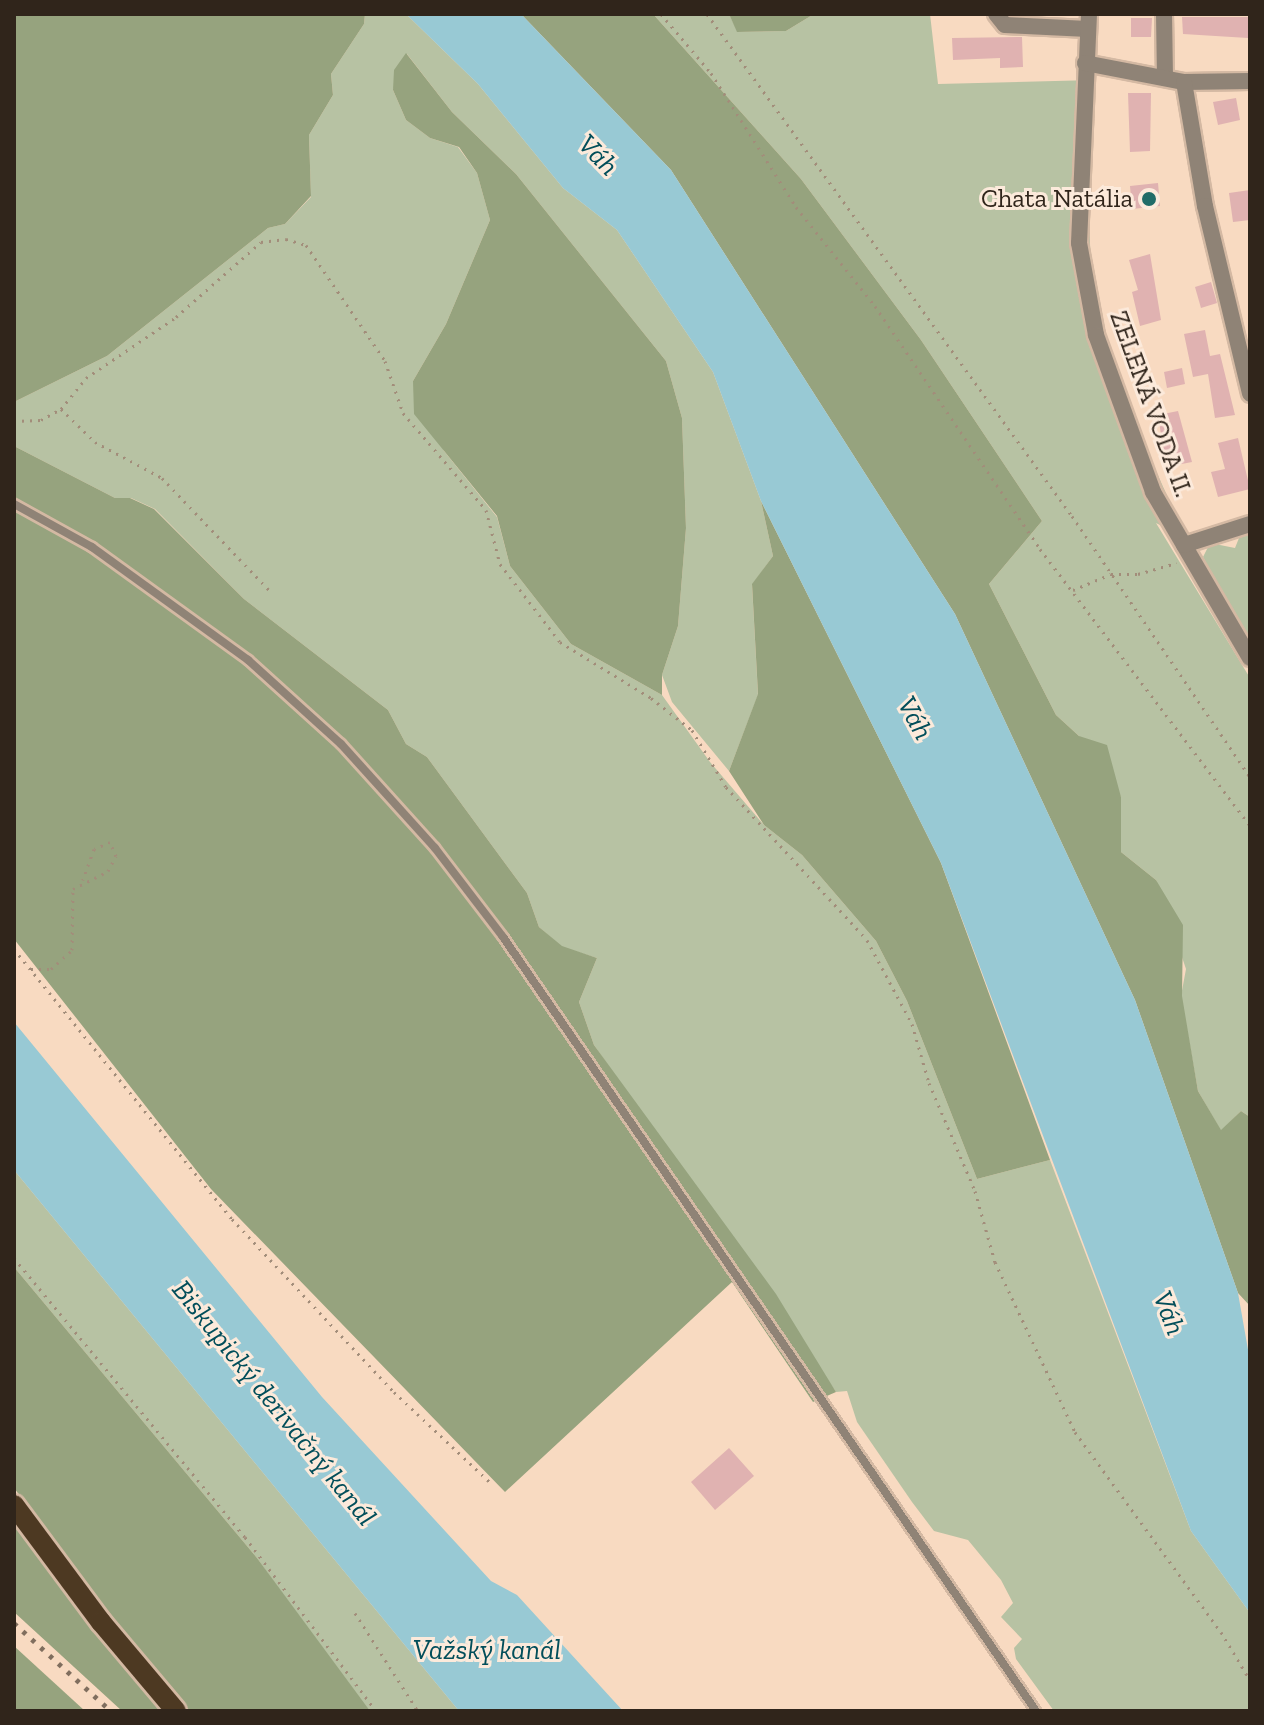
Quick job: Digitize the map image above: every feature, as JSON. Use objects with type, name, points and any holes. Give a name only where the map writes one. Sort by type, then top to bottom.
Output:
[{"type":"main road","points":[[14,1505],[101,1622],[176,1711]]},
{"type":"street","points":[[996,14],[1005,25],[1089,22]]},
{"type":"street","points":[[1164,14],[1165,78]]},
{"type":"street","name":"ZELENÁ VODA II.","points":[[1089,22],[1079,190],[1086,293],[1096,335],[1153,492],[1250,658]]},
{"type":"street","points":[[1085,63],[1184,82],[1250,81]]},
{"type":"street","points":[[1184,82],[1205,206],[1250,394]]},
{"type":"street","points":[[1187,551],[1250,524]]},
{"type":"lane","points":[[14,504],[92,547],[248,660],[341,744],[426,837],[503,937],[1036,1711]]},
{"type":"path","points":[[661,14],[711,73],[796,207],[875,306],[963,439],[1250,826]]},
{"type":"path","points":[[707,14],[1111,574],[1250,777]]},
{"type":"path","points":[[14,421],[41,420],[61,409],[86,378],[176,317],[261,242],[286,239],[306,245],[385,361],[403,413],[486,510],[500,564],[560,642],[692,730],[726,787],[867,940],[912,1024],[929,1083],[975,1191],[995,1262],[1075,1432],[1221,1632],[1250,1680]]},
{"type":"path","points":[[61,409],[95,442],[162,478],[270,591]]},
{"type":"path","points":[[1073,590],[1111,574],[1138,574],[1187,551]]},
{"type":"path","points":[[31,969],[51,969],[72,950],[73,889],[83,880],[108,871],[116,856],[110,842],[94,849],[83,880]]},
{"type":"path","points":[[14,949],[232,1219],[394,1392],[491,1483]]},
{"type":"path","points":[[14,1258],[245,1537],[376,1711]]},
{"type":"path","points":[[355,1613],[418,1711]]},
{"type":"green space","points":[[14,14],[365,14],[364,24],[331,74],[333,95],[309,135],[311,196],[285,224],[268,228],[107,356],[14,402]]},
{"type":"green space","points":[[365,14],[406,14],[478,84],[563,188],[617,230],[713,372],[761,501],[773,556],[752,585],[758,695],[729,771],[672,702],[662,675],[678,626],[686,528],[682,418],[666,361],[516,174],[452,112],[407,54],[393,90],[406,120],[430,138],[458,147],[477,173],[490,220],[446,324],[413,381],[444,451],[497,517],[510,566],[571,644],[662,695],[710,762],[764,825],[802,855],[876,941],[907,1001],[977,1179],[1050,1160],[1191,1531],[1250,1613],[1250,1711],[1054,1711],[1016,1659],[1014,1648],[1022,1639],[1001,1617],[1013,1603],[1001,1580],[968,1540],[934,1531],[857,1422],[847,1391],[836,1392],[594,1045],[579,1002],[597,958],[562,947],[539,927],[527,893],[427,757],[406,744],[388,710],[244,599],[155,509],[131,498],[115,498],[14,446],[14,402],[107,356],[268,228],[285,224],[311,197],[309,135],[333,95],[331,74],[364,24]]},
{"type":"green space","points":[[521,14],[653,14],[801,179],[921,340],[1042,521],[989,584],[1056,715],[1079,736],[1107,745],[1121,797],[1121,852],[1156,880],[1183,925],[1182,996],[1198,1091],[1221,1130],[1241,1111],[1250,1117],[1250,1306],[1238,1293],[1135,1000],[955,614],[671,170]]},
{"type":"green space","points":[[653,14],[729,14],[738,32],[786,31],[814,14],[930,14],[938,84],[1094,80],[1087,162],[1092,297],[1131,415],[1186,538],[1156,523],[1250,678],[1250,1117],[1241,1111],[1221,1131],[1198,1091],[1181,996],[1186,969],[1156,880],[1121,852],[1121,797],[1079,736],[1056,715],[989,584],[1042,521],[921,340],[801,179]]},
{"type":"green space","points":[[729,14],[814,14],[786,31],[737,32]]},
{"type":"green space","points":[[406,53],[452,112],[516,174],[666,361],[682,418],[686,528],[678,626],[662,675],[662,695],[571,644],[510,566],[497,516],[414,414],[413,381],[446,324],[490,220],[477,173],[459,147],[430,138],[406,120],[393,90],[394,70]]},
{"type":"green space","points":[[14,446],[115,498],[130,498],[154,509],[244,599],[388,710],[406,744],[427,757],[527,893],[539,927],[562,946],[597,958],[579,1002],[594,1045],[776,1294],[836,1392],[813,1402],[732,1282],[505,1492],[211,1189],[14,939]]},
{"type":"green space","points":[[761,501],[941,863],[1050,1160],[977,1179],[907,1001],[876,941],[802,855],[764,825],[729,771],[758,694],[752,584],[773,556]]},
{"type":"green space","points":[[1250,531],[1250,647],[1203,557],[1210,543],[1235,548],[1241,533]]},
{"type":"green space","points":[[14,1170],[459,1711],[370,1711],[348,1687],[257,1558],[14,1267]]},
{"type":"green space","points":[[14,1267],[257,1558],[370,1711],[190,1711],[145,1660],[14,1488]]},
{"type":"green space","points":[[14,1522],[117,1658],[163,1711],[122,1711],[14,1612]]},
{"type":"green space","points":[[14,1646],[85,1711],[14,1711]]},
{"type":"water","name":"Váh","points":[[406,14],[521,14],[671,170],[955,614],[1135,1000],[1238,1293],[1250,1361],[1250,1613],[1191,1531],[941,863],[761,501],[713,372],[617,230],[563,188],[478,84]]},
{"type":"water","name":"Važský kanál","points":[[14,1022],[322,1397],[491,1581],[517,1595],[623,1711],[459,1711],[14,1170]]},
{"type":"building","points":[[1182,17],[1248,17],[1248,38],[1183,34]]},
{"type":"building","points":[[1131,18],[1152,18],[1151,37],[1131,37]]},
{"type":"building","points":[[1022,37],[1023,67],[1000,68],[1000,58],[953,60],[952,38]]},
{"type":"building","points":[[1128,93],[1151,93],[1150,151],[1130,152]]},
{"type":"building","points":[[1236,98],[1240,120],[1218,125],[1213,102]]},
{"type":"building","points":[[1158,183],[1160,206],[1132,209],[1130,186]]},
{"type":"building","points":[[1250,190],[1250,220],[1233,222],[1229,193]]},
{"type":"building","points":[[1150,254],[1161,320],[1140,326],[1132,292],[1138,290],[1129,260]]},
{"type":"building","points":[[1211,282],[1217,303],[1201,308],[1195,287]]},
{"type":"building","points":[[1205,330],[1210,356],[1220,354],[1235,415],[1215,418],[1208,374],[1193,377],[1184,334]]},
{"type":"building","points":[[1182,368],[1185,384],[1167,388],[1164,372]]},
{"type":"building","points":[[1178,411],[1192,462],[1166,467],[1158,415]]},
{"type":"building","points":[[1238,438],[1250,489],[1218,497],[1211,472],[1225,469],[1218,443]]},
{"type":"building","points":[[729,1448],[754,1476],[715,1510],[691,1482]]},
{"type":"railway","points":[[14,1623],[111,1711]]},
{"type":"place","name":"Chata Natália","points":[[1149,199]]},
{"type":"water label","name":"Biskupický derivačný kanál","points":[[274,1403]]}]
